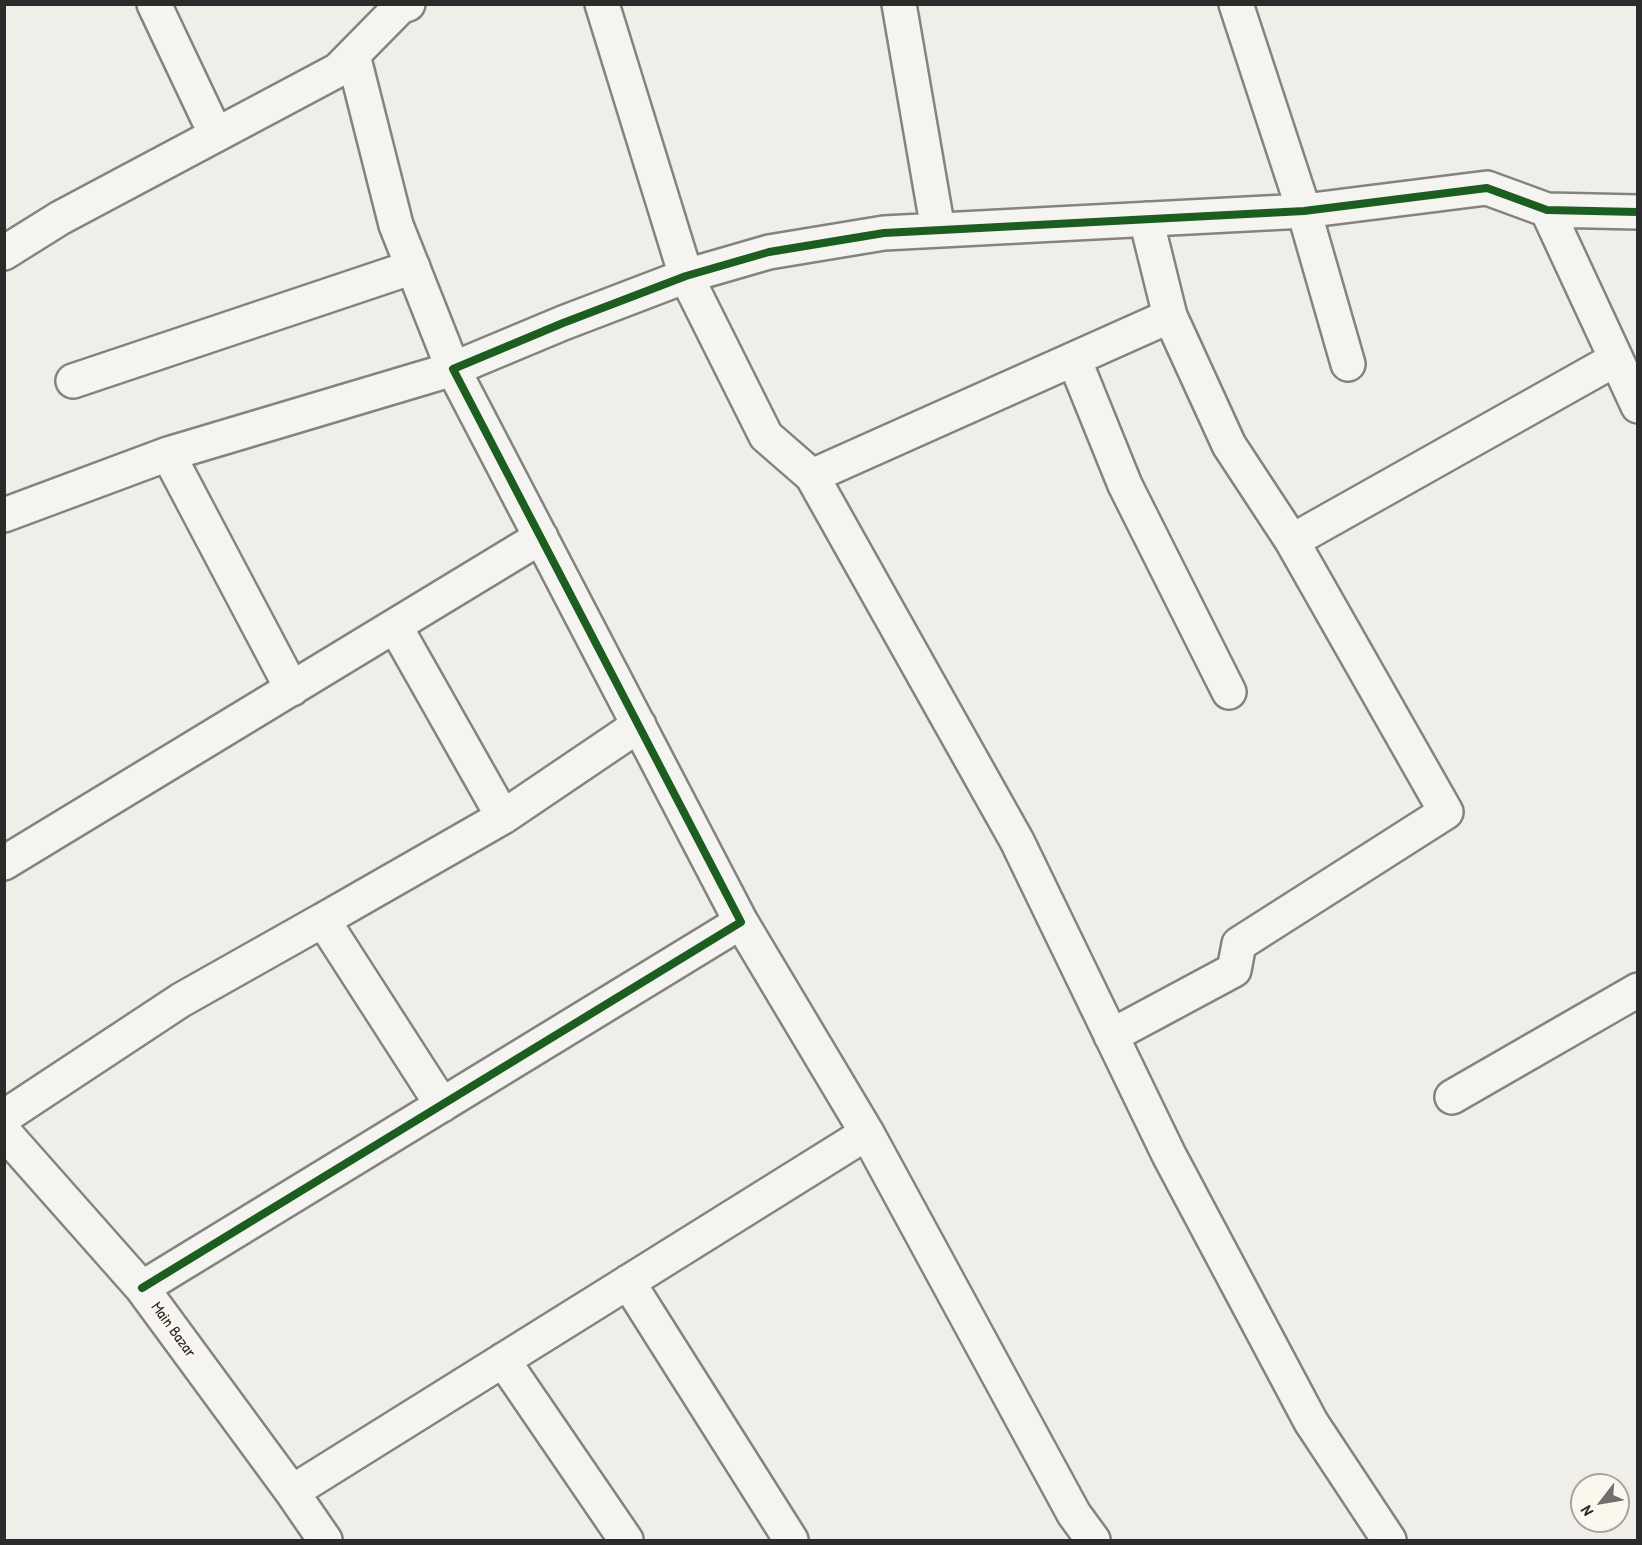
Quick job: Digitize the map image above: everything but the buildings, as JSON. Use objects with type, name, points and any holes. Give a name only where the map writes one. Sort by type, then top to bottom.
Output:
[{"type":"street","points":[[154,4],[216,135]]},
{"type":"street","points":[[602,4],[686,276],[766,436],[812,476],[1017,841],[1170,1155],[1311,1422],[1389,1540]]},
{"type":"street","points":[[899,4],[938,230]]},
{"type":"street","points":[[1236,4],[1304,211],[1348,364]]},
{"type":"street","points":[[4,253],[60,218],[338,70],[403,6]]},
{"type":"street","points":[[353,55],[396,225],[453,369],[741,922],[867,1133],[1074,1514],[1093,1540]]},
{"type":"street","points":[[4,515],[168,454],[453,369],[563,323],[686,276],[769,252],[884,232],[1304,211],[1487,188],[1547,210],[1638,212]]},
{"type":"street","points":[[1547,210],[1638,406]]},
{"type":"street","points":[[1112,1036],[1234,970],[1239,944],[1446,812],[1292,541],[1229,445],[1170,316],[1146,219]]},
{"type":"street","points":[[74,381],[413,267]]},
{"type":"street","points":[[812,476],[1170,316]]},
{"type":"street","points":[[1074,359],[1125,485],[1229,692]]},
{"type":"street","points":[[1292,541],[1616,359]]},
{"type":"street","points":[[168,454],[292,689]]},
{"type":"street","points":[[4,863],[541,537]]},
{"type":"street","points":[[395,626],[503,817]]},
{"type":"street","points":[[4,1117],[181,1000],[503,817],[639,725]]},
{"type":"street","points":[[323,920],[442,1105]]},
{"type":"street","points":[[142,1288],[741,922]]},
{"type":"street","points":[[1452,1097],[1638,990]]},
{"type":"street","name":"Main Bazar","points":[[4,1132],[142,1288],[325,1540]]},
{"type":"street","points":[[292,1492],[867,1133]]},
{"type":"street","points":[[628,1282],[791,1540]]},
{"type":"street","points":[[503,1360],[626,1540]]},
{"type":"cycle path","points":[[142,1288],[741,922],[453,369],[563,323],[686,276],[769,252],[884,233],[1304,211],[1487,188],[1547,210],[1638,212]]}]
